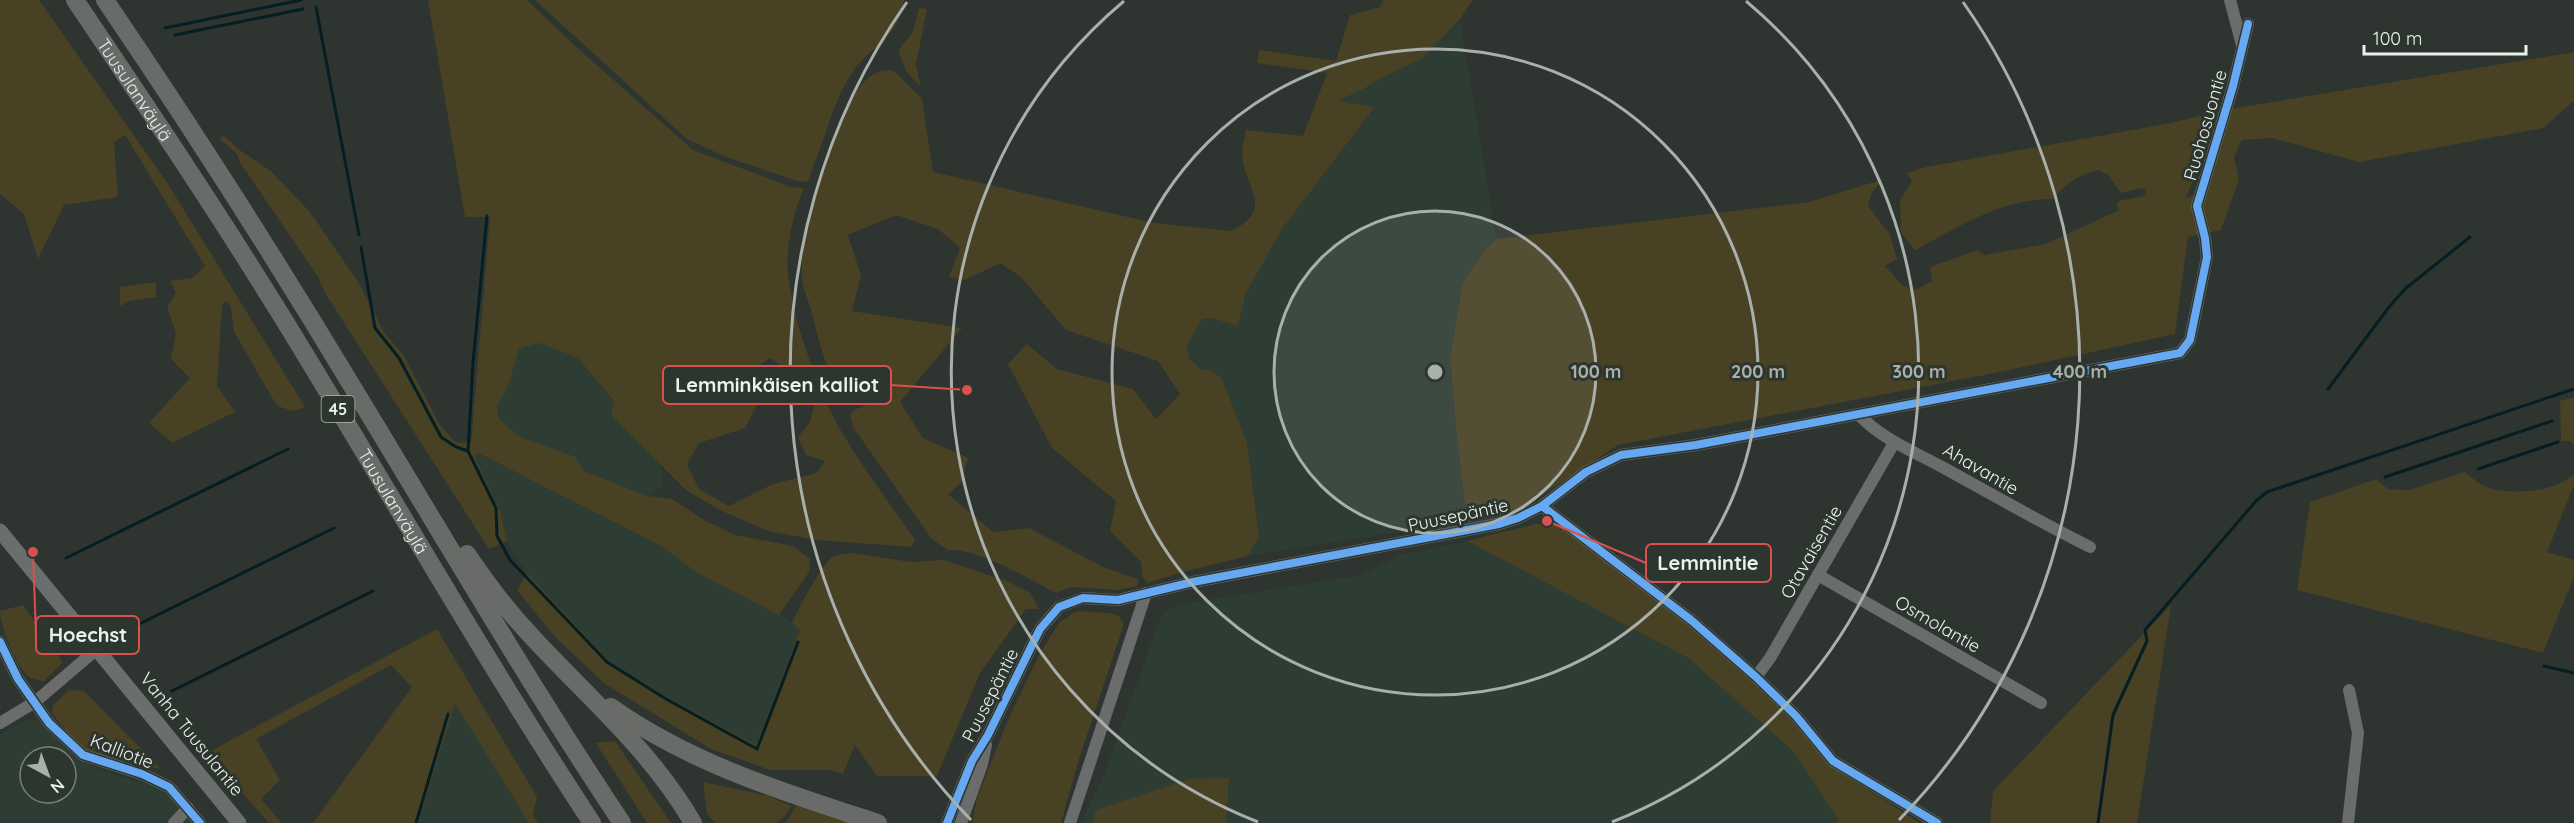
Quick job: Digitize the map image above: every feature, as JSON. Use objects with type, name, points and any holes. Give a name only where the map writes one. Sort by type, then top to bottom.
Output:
[{"type":"highway","name":"Tuusulanväylä","points":[[75,0],[173,144],[592,823]]},
{"type":"highway","name":"Tuusulanväylä","points":[[105,0],[194,132],[622,823]]},
{"type":"highway","points":[[410,482],[456,537],[481,574],[534,639],[638,746],[693,823]]},
{"type":"highway","points":[[496,670],[578,823]]},
{"type":"highway","points":[[576,680],[624,715],[687,753],[762,784],[878,823]]},
{"type":"main road","name":"Vanha Tuusulantie","points":[[0,531],[239,823]]},
{"type":"street","points":[[2230,0],[2242,47]]},
{"type":"street","name":"Ruohosuontie","points":[[2190,340],[2207,257],[2197,206],[2248,24]]},
{"type":"street","name":"Puusepäntie","points":[[947,823],[972,761],[988,735],[1034,641],[1053,612],[1066,603],[1083,598],[1118,600],[1193,582],[1499,524],[1518,518],[1542,506],[1586,472],[1621,455],[1696,445],[2180,353],[2190,340]]},
{"type":"street","name":"Ahavantie","points":[[1859,415],[1870,427],[1894,443],[1947,470],[2007,505],[2090,547]]},
{"type":"street","name":"Otavaisentie","points":[[1756,677],[1894,443]]},
{"type":"street","points":[[1542,506],[1691,620],[1796,716],[1833,761],[1937,823]]},
{"type":"street","name":"Osmolantie","points":[[1818,575],[2041,703]]},
{"type":"street","points":[[1070,823],[1146,593]]},
{"type":"street","name":"Kalliotie","points":[[0,642],[18,679],[49,723],[83,755],[142,774],[170,787],[200,823]]},
{"type":"street","points":[[0,723],[34,702],[97,649]]},
{"type":"street","points":[[2348,823],[2358,733],[2349,690]]},
{"type":"street","name":"Puusepäntie","points":[[961,823],[982,764],[988,735]]},
{"type":"street","points":[[174,823],[188,808]]},
{"type":"shaded area","points":[[0,0],[39,0],[168,184],[305,407],[293,411],[277,406],[234,332],[231,308],[227,301],[222,305],[217,386],[235,412],[172,443],[149,423],[190,378],[171,359],[176,333],[167,307],[176,293],[170,281],[192,278],[205,266],[125,135],[114,142],[118,197],[64,205],[38,259],[24,214],[0,194]]},
{"type":"shaded area","points":[[428,0],[527,0],[573,44],[693,150],[791,187],[804,188],[791,229],[788,251],[790,291],[800,332],[823,394],[840,429],[915,540],[912,547],[816,540],[768,531],[722,511],[687,491],[611,415],[614,401],[578,358],[539,343],[519,349],[507,389],[497,406],[499,418],[518,436],[576,457],[583,471],[648,496],[672,499],[704,520],[735,535],[793,546],[810,559],[809,572],[779,615],[699,574],[659,545],[478,453],[475,457],[500,510],[507,541],[489,549],[325,293],[318,277],[239,161],[238,155],[220,139],[223,135],[238,149],[271,171],[310,212],[359,283],[384,332],[404,356],[440,425],[455,442],[471,443],[490,217],[465,217]],"holes":[[[770,358],[799,378],[814,407],[810,422],[798,437],[806,455],[825,461],[817,473],[773,484],[729,506],[699,489],[687,465],[699,443],[745,428],[759,402],[743,389],[747,373]]]},
{"type":"shaded area","points":[[535,0],[904,0],[897,23],[891,32],[861,61],[848,79],[834,110],[810,178],[808,181],[800,182],[726,157],[687,139]]},
{"type":"shaded area","points":[[1383,0],[1473,0],[1460,19],[1423,58],[1339,101],[1375,107],[1282,229],[1245,295],[1238,326],[1211,318],[1202,319],[1187,346],[1190,359],[1201,369],[1212,371],[1222,379],[1247,443],[1259,536],[1248,556],[1147,583],[1142,576],[1141,562],[1110,531],[1116,501],[1052,448],[1008,364],[1027,344],[1057,369],[1133,389],[1156,419],[1180,394],[1158,361],[1066,330],[1021,277],[1000,263],[965,280],[949,277],[960,248],[938,229],[896,215],[848,235],[861,275],[852,311],[962,328],[900,402],[923,438],[968,458],[961,483],[948,494],[993,532],[1029,528],[1103,567],[1138,579],[1138,586],[1117,590],[1072,587],[1056,593],[988,559],[947,550],[931,538],[853,427],[850,414],[874,402],[874,397],[839,395],[823,355],[802,278],[806,234],[820,177],[840,122],[862,84],[876,73],[885,70],[894,71],[922,99],[933,172],[1154,223],[1231,231],[1245,223],[1255,206],[1242,153],[1246,130],[1303,136],[1327,73],[1257,63],[1259,50],[1336,61],[1350,15],[1380,7]]},
{"type":"shaded area","points":[[919,8],[927,9],[916,64],[921,87],[906,71],[899,52],[913,32]]},
{"type":"shaded area","points":[[1460,19],[1496,239],[1485,250],[1463,282],[1450,356],[1467,521],[1248,556],[1259,536],[1247,443],[1212,371],[1201,369],[1190,359],[1187,346],[1202,319],[1211,318],[1238,326],[1245,295],[1282,229],[1375,108],[1339,101],[1349,94],[1367,89],[1372,83],[1423,58]]},
{"type":"shaded area","points":[[2574,52],[2574,101],[2543,128],[2359,162],[2272,138],[2242,140],[2234,157],[2239,179],[2221,230],[2188,237],[2175,334],[1995,373],[1618,445],[1519,510],[1467,521],[1450,356],[1463,282],[1485,250],[1496,239],[1809,202],[1884,179],[1872,192],[1868,206],[1890,235],[1897,259],[1885,266],[1902,285],[1915,290],[1932,281],[1930,267],[1978,250],[1984,255],[2046,244],[2119,210],[2117,204],[2119,201],[2145,196],[2146,190],[2142,188],[2121,193],[2108,175],[2099,170],[2073,180],[2052,199],[2033,200],[1997,209],[1915,250],[1901,233],[1900,200],[1912,181],[1907,173],[1926,167],[2171,123],[2220,111],[2186,198],[2205,191],[2230,109]]},
{"type":"shaded area","points":[[156,282],[156,297],[129,301],[120,306],[120,287]]},
{"type":"shaded area","points":[[539,343],[578,358],[614,401],[611,415],[660,464],[663,486],[648,496],[583,471],[576,457],[518,436],[499,418],[497,406],[507,389],[519,349]]},
{"type":"shaded area","points":[[2574,397],[2574,445],[2570,441],[2561,441],[2560,401]]},
{"type":"shaded area","points":[[477,453],[659,545],[699,574],[788,619],[800,629],[756,746],[668,698],[609,661],[527,573],[507,541],[500,509],[475,457]]},
{"type":"shaded area","points":[[2465,472],[2484,486],[2518,492],[2544,489],[2574,474],[2574,485],[2547,552],[2574,560],[2574,577],[2543,653],[2297,590],[2310,502],[2376,479],[2388,489],[2409,490]]},
{"type":"shaded area","points":[[1553,522],[1716,644],[1785,712],[1834,768],[1920,823],[1836,823],[1838,819],[1793,751],[1688,658],[1467,541]]},
{"type":"shaded area","points":[[1467,541],[1688,658],[1793,751],[1838,819],[1836,823],[1081,823],[1105,773],[1161,616],[1176,605],[1361,575],[1401,555]]},
{"type":"shaded area","points":[[852,553],[911,562],[943,560],[1007,581],[1030,593],[1039,609],[1026,609],[980,673],[937,776],[877,776],[855,745],[843,774],[831,770],[770,770],[711,749],[604,683],[554,636],[517,590],[527,573],[609,661],[668,698],[756,745],[800,630],[792,623],[805,597],[829,560],[837,555]]},
{"type":"shaded area","points":[[23,605],[63,662],[43,682],[30,678],[24,672],[10,646],[3,626],[0,611]]},
{"type":"shaded area","points":[[2171,605],[2137,823],[1990,823],[1993,791]]},
{"type":"shaded area","points":[[1077,611],[1109,613],[1119,616],[1124,624],[1079,759],[1061,823],[972,823],[977,798],[1007,722],[1040,653],[1059,623]]},
{"type":"shaded area","points":[[437,629],[537,797],[533,815],[538,823],[529,823],[455,703],[418,823],[313,823],[412,687],[391,665],[256,739],[280,780],[261,799],[282,823],[269,823],[207,753]]},
{"type":"shaded area","points":[[69,690],[84,691],[161,769],[95,756],[76,743],[52,713],[53,705]]},
{"type":"shaded area","points":[[455,702],[529,823],[418,823]]},
{"type":"shaded area","points":[[29,719],[40,722],[63,745],[18,745],[18,805],[78,805],[78,756],[92,766],[160,787],[176,800],[195,823],[0,823],[0,735]]},
{"type":"shaded area","points":[[615,741],[671,823],[647,823],[596,743]]},
{"type":"shaded area","points":[[1229,778],[1226,823],[1092,823],[1096,810],[1189,779]]},
{"type":"shaded area","points":[[703,782],[769,796],[791,806],[786,815],[776,823],[716,823],[707,814]]},
{"type":"shaded area","points":[[799,802],[865,823],[785,823]]},
{"type":"waterway","points":[[165,28],[301,0]]},
{"type":"waterway","points":[[316,7],[359,235]]},
{"type":"waterway","points":[[175,35],[303,9]]},
{"type":"waterway","points":[[468,451],[473,363],[487,216]]},
{"type":"waterway","points":[[2328,389],[2405,289],[2470,237]]},
{"type":"waterway","points":[[361,247],[375,328],[399,358],[441,437],[456,447],[468,451],[496,508],[497,536],[510,560],[607,662],[666,699],[757,749],[798,642]]},
{"type":"waterway","points":[[2098,823],[2113,715],[2147,641],[2145,630],[2256,501],[2267,492],[2574,389]]},
{"type":"waterway","points":[[2385,477],[2552,421]]},
{"type":"waterway","points":[[2478,469],[2558,442]]},
{"type":"waterway","points":[[66,558],[288,449]]},
{"type":"waterway","points":[[121,633],[334,528]]},
{"type":"waterway","points":[[172,691],[373,591]]},
{"type":"waterway","points":[[2544,666],[2574,673]]},
{"type":"waterway","points":[[416,823],[448,714]]},
{"type":"cycle path","points":[[947,823],[972,761],[988,735],[1040,629],[1059,607],[1083,598],[1118,600],[1193,582],[1499,524],[1518,518],[1542,506],[1586,472],[1621,455],[1696,445],[2180,353],[2190,340],[2207,257],[2197,206],[2233,86],[2248,24]]},
{"type":"cycle path","points":[[1542,506],[1691,620],[1796,716],[1833,761],[1937,823]]},
{"type":"cycle path","points":[[0,642],[18,679],[49,723],[83,755],[142,774],[169,787],[200,823]]},
{"type":"place","name":"Lemminkäisen kalliot","points":[[967,390]]},
{"type":"place","name":"Lemmintie","points":[[1547,521]]},
{"type":"place","name":"Hoechst","points":[[33,552]]}]
